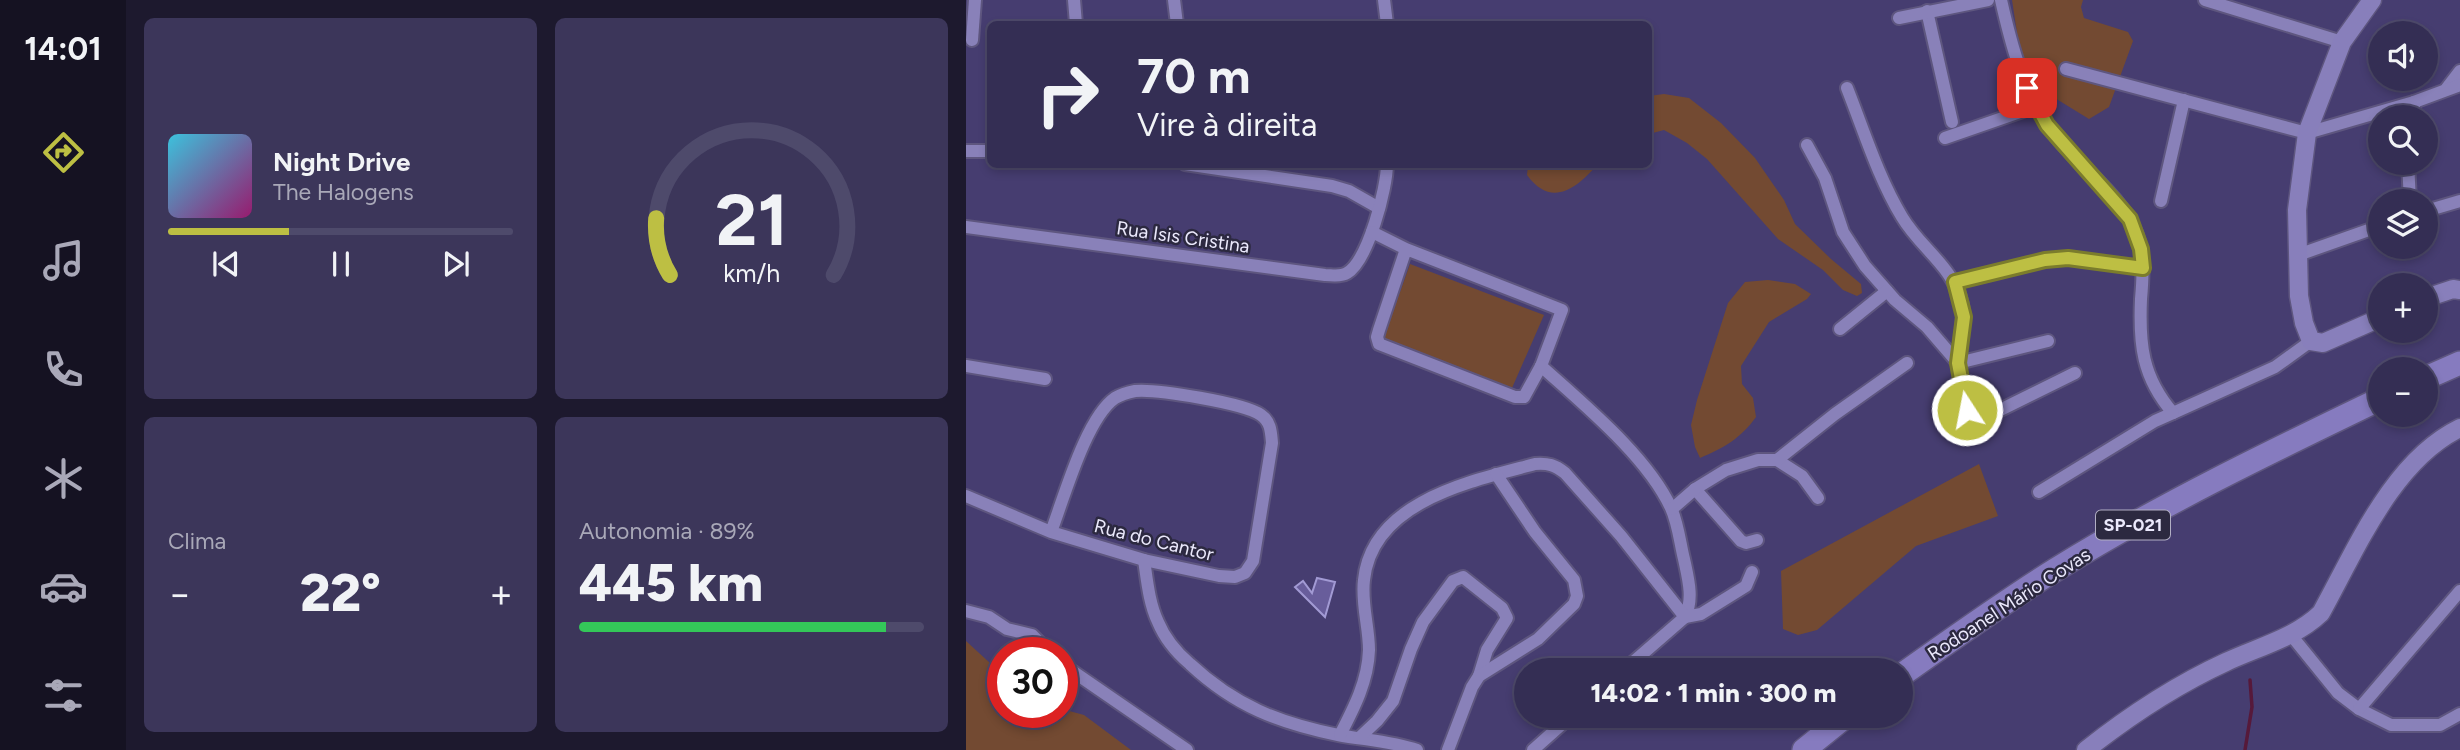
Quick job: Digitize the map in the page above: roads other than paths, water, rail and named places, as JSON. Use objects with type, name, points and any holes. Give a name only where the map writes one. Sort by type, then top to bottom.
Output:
[{"type":"highway","points":[[2438,372],[2460,363]]},
{"type":"highway","name":"Rodoanel Mário Covas","points":[[1913,667],[2054,570],[2271,451],[2368,405]]},
{"type":"highway","points":[[1804,750],[1831,728]]},
{"type":"main road","points":[[2368,323],[2323,343],[2311,341],[2304,323],[2299,296],[2297,210],[2307,133],[2342,42],[2372,0]]},
{"type":"main road","points":[[2438,294],[2453,289],[2460,290]]},
{"type":"main road","points":[[2086,750],[2145,707],[2185,683],[2225,662],[2291,635],[2312,622],[2321,613],[2366,531],[2409,468],[2433,444],[2460,428]]},
{"type":"street","points":[[972,40],[975,0]]},
{"type":"street","points":[[1074,0],[1076,21]]},
{"type":"street","points":[[1174,0],[1177,21]]},
{"type":"street","points":[[1384,0],[1387,21]]},
{"type":"street","points":[[1899,18],[1988,0]]},
{"type":"street","points":[[2001,0],[2018,69],[2037,106],[2056,136],[2130,219],[2141,249],[2143,268],[2140,345],[2151,382],[2173,413]]},
{"type":"street","points":[[2205,0],[2342,42]]},
{"type":"street","points":[[1927,11],[1952,122]]},
{"type":"street","points":[[2066,69],[2307,133],[2414,102],[2454,86],[2460,71]]},
{"type":"street","points":[[1847,88],[1882,176],[1901,215],[1914,236],[1955,282],[1964,317],[1958,363],[1967,410],[1973,417],[1980,419],[2075,373]]},
{"type":"street","points":[[2161,201],[2184,100]]},
{"type":"street","points":[[1945,138],[2037,106]]},
{"type":"street","points":[[1807,145],[1825,178],[1843,232],[1865,266],[1887,291],[1927,327],[1958,363]]},
{"type":"street","points":[[966,150],[987,151]]},
{"type":"street","points":[[1212,168],[1332,186],[1349,191],[1379,208]]},
{"type":"street","points":[[1386,168],[1372,232],[1406,249],[1562,310],[1541,366],[1524,397],[1515,397],[1379,344],[1377,337],[1406,249]]},
{"type":"street","points":[[2438,207],[2460,201]]},
{"type":"street","name":"Rua Isis Cristina","points":[[966,227],[1325,275],[1350,272],[1359,260],[1372,232]]},
{"type":"street","points":[[2298,255],[2368,230]]},
{"type":"street","points":[[1955,282],[2045,260],[2079,259],[2143,268]]},
{"type":"street","points":[[1840,329],[1887,291]]},
{"type":"street","points":[[1958,363],[2048,341]]},
{"type":"street","points":[[2039,492],[2155,421],[2275,367],[2311,341]]},
{"type":"street","points":[[1777,460],[1835,414],[1907,363]]},
{"type":"street","points":[[966,366],[1045,379]]},
{"type":"street","points":[[1541,366],[1601,421],[1641,464],[1672,509],[1688,576],[1689,606],[1685,617],[1638,658]]},
{"type":"street","name":"Rua do Cantor","points":[[966,496],[1051,532],[1144,560],[1235,577],[1245,573],[1253,561],[1272,443],[1270,426],[1263,416],[1248,408],[1161,392],[1135,391],[1116,398],[1089,431],[1051,532]]},
{"type":"street","points":[[1672,509],[1695,489],[1726,470],[1758,460],[1777,460],[1802,476],[1818,498]]},
{"type":"street","points":[[1340,735],[1358,699],[1367,672],[1364,578],[1376,544],[1404,513],[1422,501],[1496,474],[1535,464],[1547,463],[1557,467],[1621,536],[1685,617]]},
{"type":"street","points":[[1479,676],[1538,639],[1574,604],[1577,596],[1574,580],[1535,532],[1496,474]]},
{"type":"street","points":[[1695,489],[1741,541],[1746,543],[1757,540]]},
{"type":"street","points":[[1144,560],[1152,606],[1163,633],[1179,654],[1208,681],[1235,700],[1297,726],[1417,750]]},
{"type":"street","points":[[1685,617],[1701,614],[1746,586],[1752,572]]},
{"type":"street","points":[[1359,738],[1386,712],[1393,701],[1423,622],[1453,581],[1463,577],[1502,608],[1507,618],[1487,650],[1448,750]]},
{"type":"street","points":[[2359,709],[2454,606],[2460,591]]},
{"type":"street","points":[[966,611],[989,617],[1007,629],[1034,637]]},
{"type":"street","points":[[2291,635],[2338,693],[2359,709],[2391,725],[2440,724],[2460,714]]},
{"type":"street","points":[[1078,675],[1187,750]]},
{"type":"street","points":[[1533,750],[1558,728]]},
{"type":"waterway","points":[[2245,750],[2252,707],[2250,680]]}]
